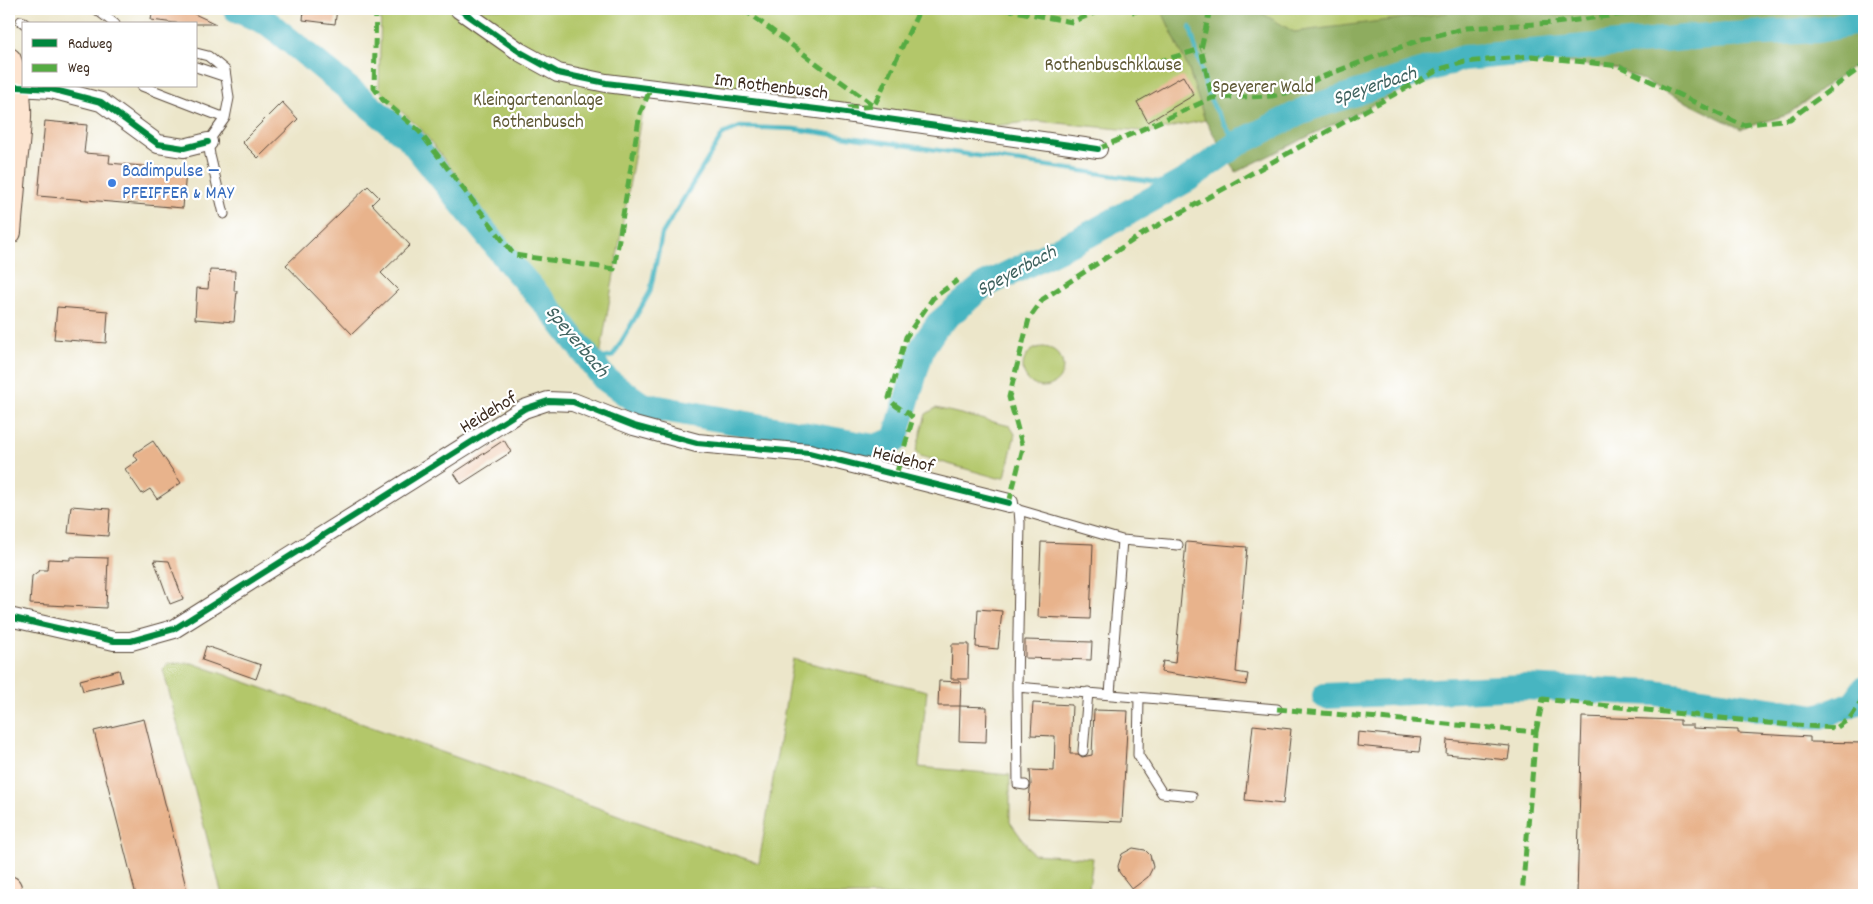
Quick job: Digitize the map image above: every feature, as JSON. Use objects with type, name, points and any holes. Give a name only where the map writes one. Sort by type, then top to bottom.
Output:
[{"type":"street","name":"Im Rothenbusch","points":[[459,9],[520,52],[558,74],[1098,149]]},
{"type":"street","points":[[9,60],[18,87],[19,127],[9,232]]},
{"type":"street","points":[[18,87],[22,87]]},
{"type":"street","points":[[34,88],[51,89],[101,102],[158,144],[184,148],[208,142]]},
{"type":"street","name":"Heidehof","points":[[9,617],[114,641],[131,641],[174,630],[524,408],[548,401],[573,402],[634,426],[698,443],[809,453],[1014,506]]},
{"type":"street","points":[[9,888],[10,895]]},
{"type":"lane","points":[[96,9],[112,22]]},
{"type":"lane","points":[[198,53],[208,56],[225,70],[228,98],[225,118],[208,142],[224,214]]},
{"type":"lane","points":[[198,68],[226,77]]},
{"type":"lane","points":[[147,88],[225,118]]},
{"type":"lane","points":[[1025,785],[1018,784],[1014,506],[1122,540],[1178,545]]},
{"type":"lane","points":[[1110,694],[1122,540]]},
{"type":"lane","points":[[1017,687],[1277,709]]},
{"type":"lane","points":[[1083,751],[1088,692]]},
{"type":"lane","points":[[1139,697],[1138,755],[1162,793],[1192,796]]},
{"type":"green space","name":"Kleingartenanlage Rothenbusch","points":[[381,9],[1161,9],[1166,19],[1166,9],[1593,9],[1461,47],[1211,104],[1170,28],[1189,70],[1205,120],[1151,132],[1037,121],[993,126],[676,82],[657,84],[641,117],[600,356],[516,253],[421,129],[387,99],[379,88]]},
{"type":"green space","name":"Speyerer Wald","points":[[1161,9],[1255,9],[1294,32],[1476,9],[1864,9],[1864,58],[1787,115],[1741,129],[1619,69],[1480,52],[1236,172],[1205,120],[1189,70]]},
{"type":"green space","points":[[1047,347],[1054,350],[1060,356],[1063,367],[1062,375],[1054,384],[1047,387],[1039,387],[1032,384],[1024,375],[1023,363],[1026,356],[1035,348]]},
{"type":"green space","points":[[936,408],[1010,426],[1015,434],[1005,477],[998,478],[920,456],[916,451],[926,414]]},
{"type":"green space","points":[[793,659],[927,691],[919,767],[1010,775],[1010,822],[1033,854],[1093,858],[1088,895],[222,895],[163,669],[169,663],[192,663],[677,836],[759,863]]},
{"type":"building","points":[[153,9],[186,10],[216,24],[198,24],[198,22],[151,20]]},
{"type":"building","points":[[304,9],[337,9],[335,24],[303,20]]},
{"type":"building","points":[[1183,76],[1194,95],[1148,122],[1137,102]]},
{"type":"building","points":[[282,102],[298,119],[258,158],[242,142]]},
{"type":"building","name":"Badimpulse — PFEIFFER & MAY","points":[[45,121],[87,125],[84,153],[110,155],[109,163],[186,170],[183,208],[38,196]]},
{"type":"building","points":[[368,186],[379,197],[372,204],[410,245],[381,273],[398,290],[352,334],[286,265]]},
{"type":"building","points":[[210,270],[235,271],[234,291],[237,291],[234,322],[195,319],[197,288],[208,289]]},
{"type":"building","points":[[57,307],[108,311],[106,343],[54,339]]},
{"type":"building","points":[[504,440],[511,452],[461,484],[454,473]]},
{"type":"building","points":[[153,441],[181,483],[157,499],[150,489],[142,494],[125,469],[138,460],[133,454]]},
{"type":"building","points":[[71,506],[110,509],[108,536],[68,533]]},
{"type":"building","points":[[1041,542],[1093,544],[1090,619],[1038,617]]},
{"type":"building","points":[[1186,542],[1247,547],[1236,672],[1248,674],[1246,685],[1161,672],[1163,661],[1175,663]]},
{"type":"building","points":[[70,557],[108,558],[106,608],[30,604],[32,576],[40,570],[47,570],[48,559],[70,560]]},
{"type":"building","points":[[154,560],[169,561],[183,599],[170,604]]},
{"type":"building","points":[[978,609],[1002,611],[998,649],[976,647]]},
{"type":"building","points":[[1025,640],[1092,642],[1091,660],[1025,658]]},
{"type":"building","points":[[952,644],[969,644],[968,679],[951,679]]},
{"type":"building","points":[[206,646],[261,665],[256,679],[202,660]]},
{"type":"building","points":[[119,670],[122,682],[83,691],[80,680]]},
{"type":"building","points":[[939,681],[961,682],[960,706],[938,706]]},
{"type":"building","points":[[1033,703],[1072,705],[1070,754],[1078,754],[1082,757],[1092,755],[1094,710],[1128,711],[1122,822],[1028,818],[1031,785],[1030,770],[1054,771],[1055,736],[1031,735]]},
{"type":"building","points":[[960,706],[987,707],[986,742],[959,741]]},
{"type":"building","points":[[1582,717],[1680,720],[1680,725],[1693,725],[1693,728],[1738,730],[1738,733],[1810,737],[1810,742],[1864,743],[1864,895],[1577,895]]},
{"type":"building","points":[[144,719],[188,895],[136,895],[94,731]]},
{"type":"building","points":[[1253,725],[1291,729],[1283,804],[1245,800]]},
{"type":"building","points":[[1358,732],[1421,738],[1419,752],[1357,746]]},
{"type":"building","points":[[1447,740],[1510,746],[1508,760],[1446,754]]},
{"type":"building","points":[[1133,848],[1145,850],[1150,855],[1153,867],[1148,877],[1132,889],[1119,872],[1118,866],[1122,854]]},
{"type":"waterway","name":"Speyerbach","points":[[236,9],[268,23],[410,139],[514,268],[556,316],[604,378],[642,405],[874,447],[895,440],[922,348],[938,324],[983,286],[1090,234],[1188,179],[1237,144],[1307,109],[1463,58],[1695,37],[1818,30],[1864,21]]},
{"type":"waterway","points":[[1190,27],[1207,92],[1237,144]]},
{"type":"waterway","points":[[591,361],[613,356],[650,292],[662,234],[723,134],[740,127],[794,129],[1178,185]]},
{"type":"waterway","points":[[1325,696],[1523,687],[1655,693],[1816,717],[1854,703],[1864,689]]},
{"type":"marked path","points":[[376,9],[374,88],[383,100],[419,131],[514,255],[614,269],[640,113],[651,88]]},
{"type":"marked path","points":[[743,9],[874,106]]},
{"type":"marked path","points":[[847,108],[874,106],[920,9]]},
{"type":"marked path","points":[[1004,9],[1072,22],[1099,9]]},
{"type":"marked path","points":[[1134,9],[1135,14]]},
{"type":"marked path","points":[[1210,9],[1201,49],[1212,98]]},
{"type":"marked path","points":[[1098,149],[1212,98],[1272,96],[1295,91],[1319,78],[1422,39],[1467,28],[1554,23],[1664,9]]},
{"type":"marked path","points":[[1157,62],[1201,49]]},
{"type":"marked path","points":[[1009,503],[1023,448],[1009,397],[1029,319],[1043,299],[1144,233],[1440,69],[1465,62],[1532,56],[1619,66],[1742,125],[1790,119],[1864,65]]},
{"type":"marked path","points":[[896,475],[913,418],[896,406],[889,398],[906,337],[933,298],[958,280]]},
{"type":"marked path","points":[[1536,732],[1543,699],[1768,723],[1836,728],[1850,718],[1864,698]]},
{"type":"marked path","points":[[1277,709],[1536,732],[1522,895]]},
{"type":"cycle path","points":[[459,9],[520,52],[558,73],[606,83],[825,110],[1098,149]]},
{"type":"cycle path","points":[[18,87],[22,87]]},
{"type":"cycle path","points":[[34,88],[51,89],[101,102],[158,144],[184,148],[208,142]]},
{"type":"cycle path","points":[[9,617],[114,641],[131,641],[174,629],[524,409],[548,401],[573,402],[634,426],[697,443],[809,453],[1009,503]]},
{"type":"place","name":"Badimpulse — PFEIFFER & MAY","points":[[112,183]]},
{"type":"park label","name":"Rothenbuschklause","points":[[1113,66]]}]
